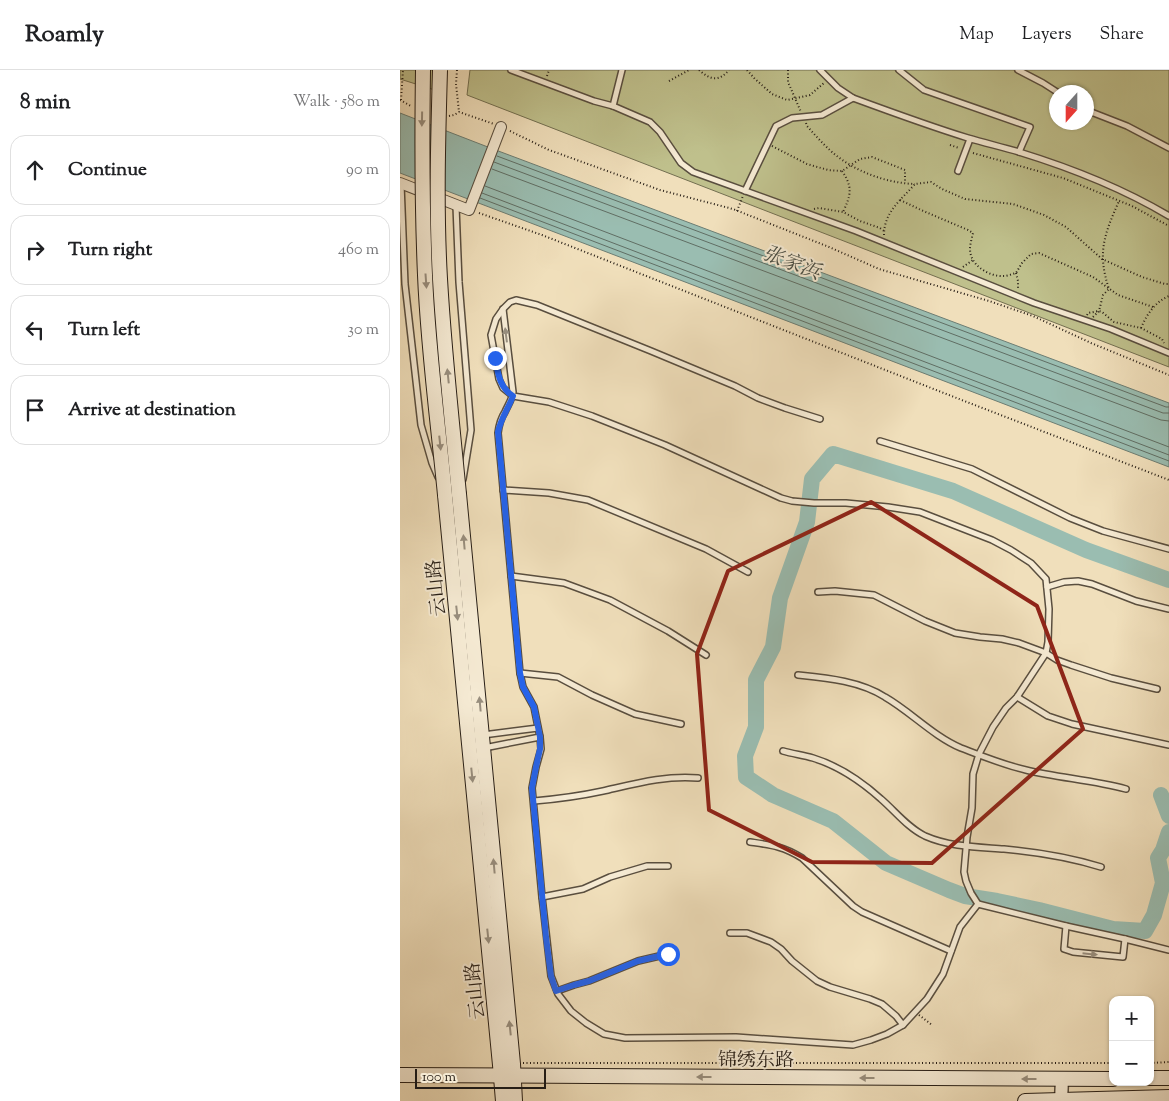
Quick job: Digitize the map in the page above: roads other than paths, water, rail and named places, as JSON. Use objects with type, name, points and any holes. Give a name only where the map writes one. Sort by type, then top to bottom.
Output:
[{"type":"main road","name":"云山路","points":[[423,70],[422,126],[425,276],[431,356],[510,1072],[515,1101]]},
{"type":"main road","name":"云山路","points":[[440,70],[438,128],[440,277],[483,742],[510,1072],[503,1101]]},
{"type":"main road","name":"锦绣东路","points":[[400,1076],[494,1077],[510,1072],[1109,1079]]},
{"type":"main road","points":[[1154,1078],[1169,1078]]},
{"type":"main road","points":[[1024,1101],[1169,1097]]},
{"type":"street","points":[[401,183],[469,210],[501,127]]},
{"type":"street","points":[[1061,1101],[1062,1079]]},
{"type":"lane","points":[[511,70],[594,101],[613,106],[650,122],[660,132],[681,163],[693,172],[884,242],[1016,296],[1127,335],[1169,353]]},
{"type":"lane","points":[[613,106],[622,70]]},
{"type":"lane","points":[[820,70],[838,88],[853,98],[970,139],[1019,152],[1098,180],[1142,200],[1169,216]]},
{"type":"lane","points":[[899,70],[924,90],[1030,127],[1019,152]]},
{"type":"lane","points":[[1018,70],[1049,87]]},
{"type":"lane","points":[[745,191],[776,126],[792,118],[822,115],[853,98]]},
{"type":"lane","points":[[1094,113],[1126,126],[1169,148]]},
{"type":"lane","points":[[958,171],[970,139]]},
{"type":"lane","points":[[401,183],[405,284],[421,425],[432,463],[445,495]]},
{"type":"lane","points":[[456,205],[459,282],[470,430],[460,494]]},
{"type":"lane","points":[[820,419],[758,398],[735,386],[659,354],[537,305],[516,300],[510,302],[502,309],[496,319],[491,335],[500,380],[503,388],[513,396],[548,402],[592,416],[665,445],[786,499],[814,503],[846,503],[888,507],[920,512],[992,540],[1032,563],[1046,579],[1050,609],[1046,653],[1017,697],[1006,708],[993,727],[979,754],[973,774],[972,808],[964,872],[966,882],[976,902],[1066,926],[1169,950]]},
{"type":"lane","points":[[502,309],[513,396],[504,412],[498,432],[520,673],[523,687],[534,707],[540,737],[540,749],[532,788],[542,897],[551,976],[556,991],[571,1011],[604,1034],[625,1038],[736,1037],[853,1045],[879,1037],[903,1025],[916,1012],[943,974],[960,927],[976,902]]},
{"type":"lane","points":[[880,441],[972,469],[1070,518],[1103,531],[1169,550]]},
{"type":"lane","points":[[503,490],[549,493],[588,500],[706,549],[748,572]]},
{"type":"lane","points":[[511,576],[564,583],[610,600],[668,631],[706,655]]},
{"type":"lane","points":[[1047,587],[1064,582],[1078,581],[1092,584],[1136,601],[1169,609]]},
{"type":"lane","points":[[818,592],[835,591],[874,595],[955,633],[1019,643],[1046,653],[1058,660],[1103,676],[1157,689]]},
{"type":"lane","points":[[520,673],[558,676],[592,695],[635,714],[681,724]]},
{"type":"lane","points":[[798,675],[854,684],[872,690],[887,697],[945,739],[959,747],[979,754],[1024,769],[1126,789]]},
{"type":"lane","points":[[1017,697],[1048,716],[1072,724],[1169,745]]},
{"type":"lane","points":[[483,742],[538,728]]},
{"type":"lane","points":[[483,742],[540,737]]},
{"type":"lane","points":[[783,752],[813,758],[846,772],[924,835],[966,847],[1031,852],[1070,858],[1101,867]]},
{"type":"lane","points":[[534,801],[564,799],[670,778],[698,778]]},
{"type":"lane","points":[[750,842],[781,847],[793,852],[862,912],[952,951]]},
{"type":"lane","points":[[542,897],[583,889],[610,877],[647,866],[668,866]]},
{"type":"lane","points":[[1066,926],[1064,949],[1073,952],[1123,957],[1125,939]]},
{"type":"lane","points":[[730,933],[747,933],[771,942],[817,981],[882,1004],[903,1025]]},
{"type":"lane","points":[[556,991],[589,981],[638,961],[668,954]]},
{"type":"water","name":"张家浜","points":[[400,113],[1169,403],[1169,467],[400,173]]},
{"type":"waterway","points":[[1169,580],[1086,550],[953,491],[833,454],[812,479],[807,522],[780,598],[773,647],[756,680],[756,727],[745,756],[746,777],[773,795],[833,821],[886,863],[965,896],[1039,910],[1113,929],[1145,931],[1154,915],[1163,883],[1158,858],[1169,832]]},
{"type":"waterway","points":[[1161,795],[1169,816]]}]
